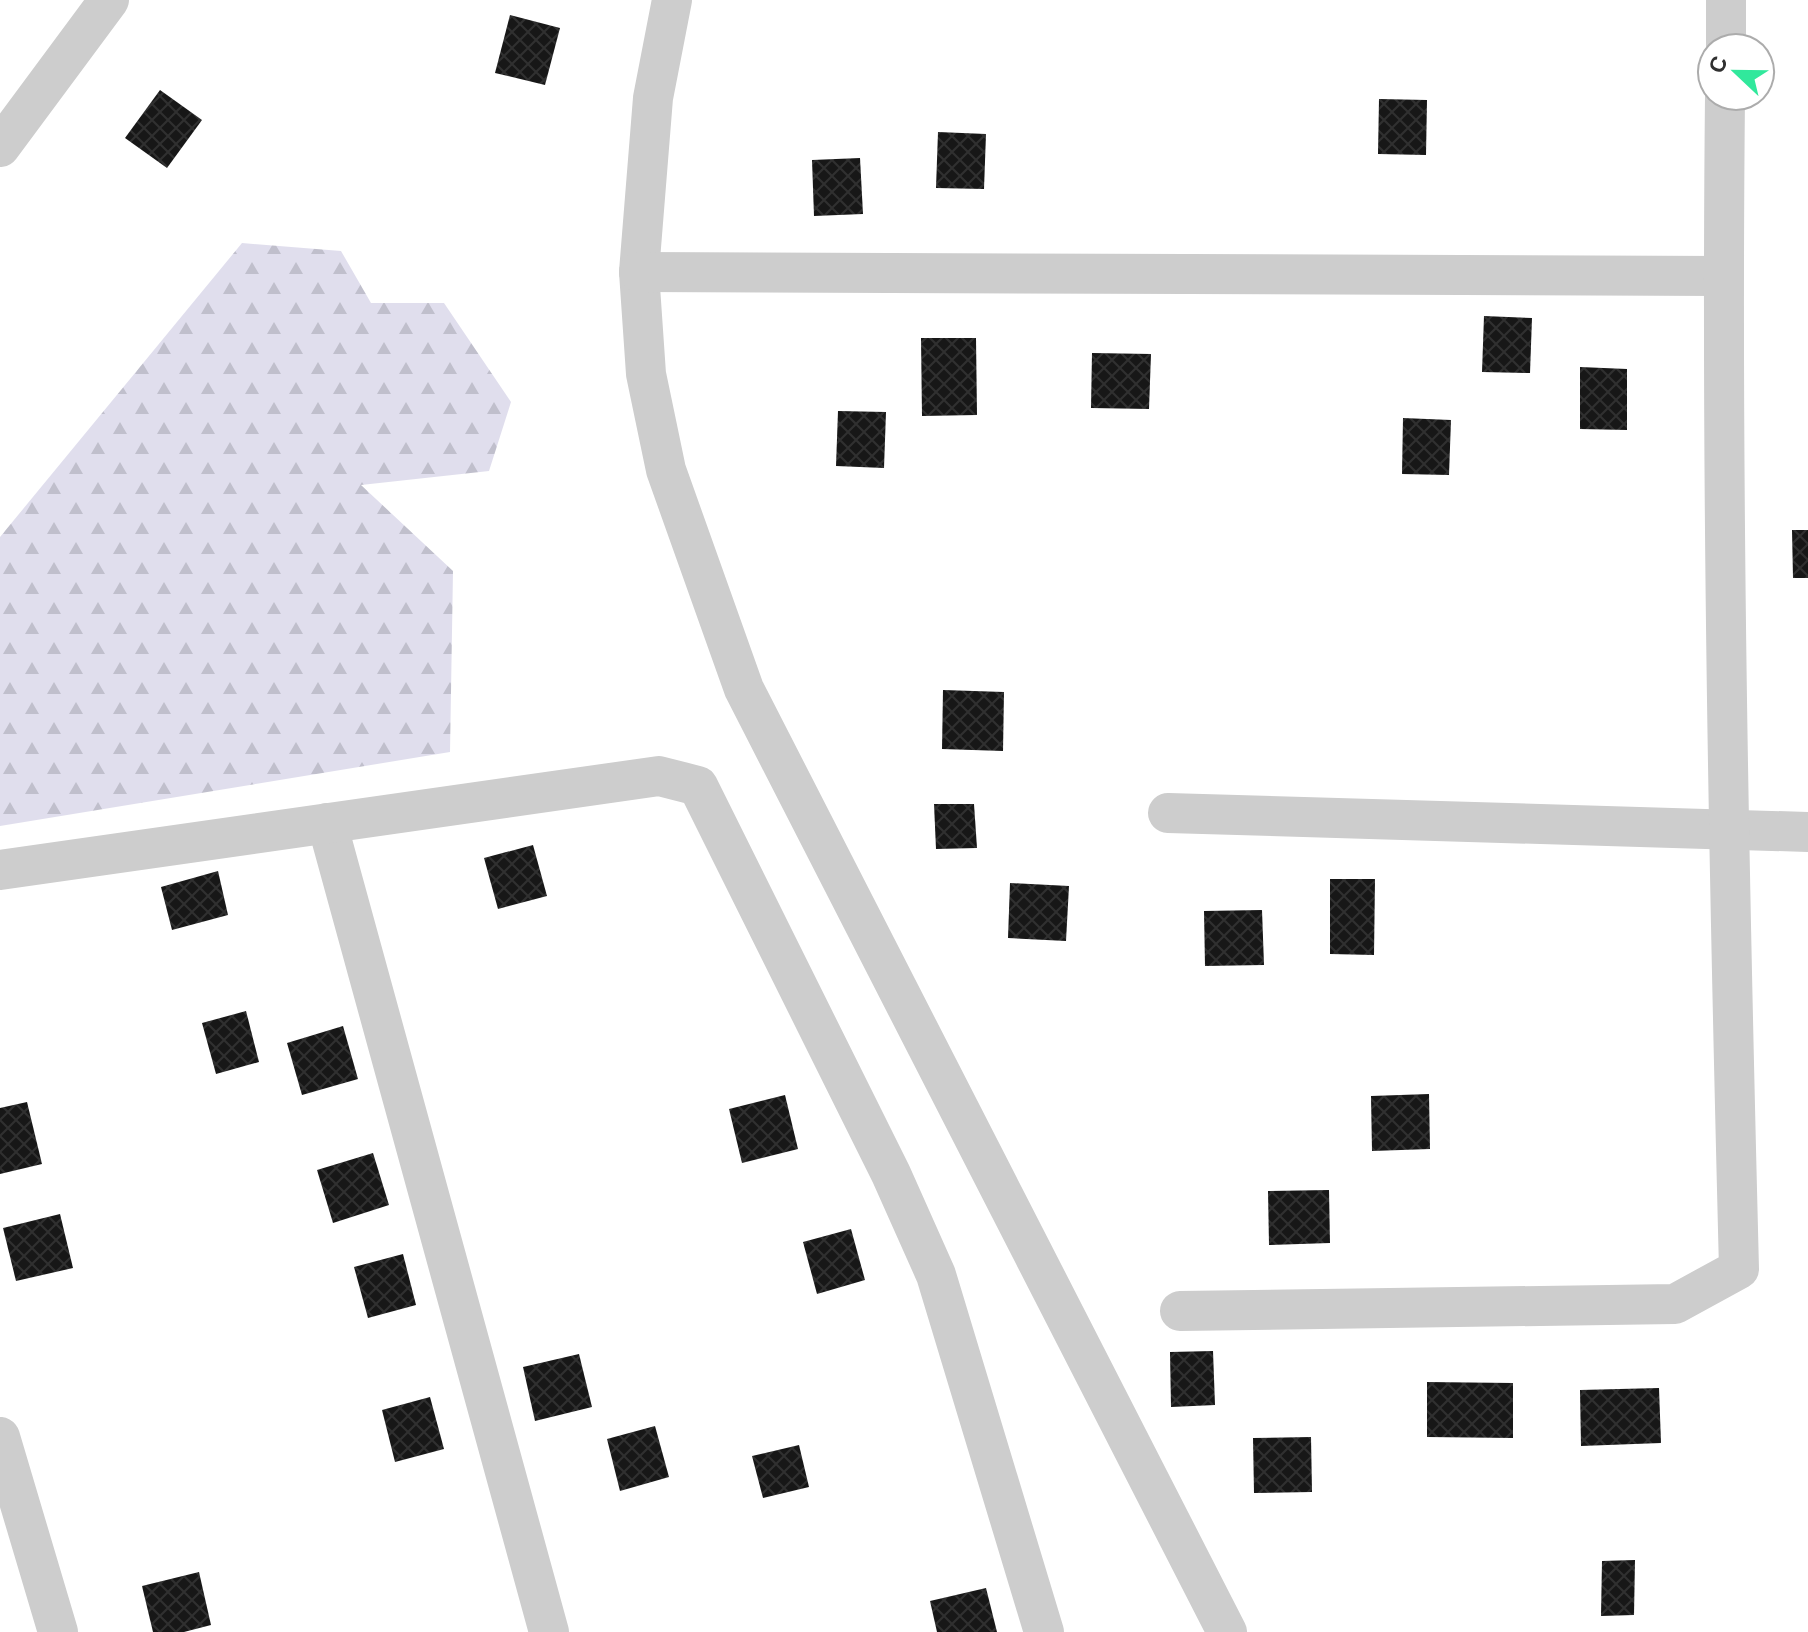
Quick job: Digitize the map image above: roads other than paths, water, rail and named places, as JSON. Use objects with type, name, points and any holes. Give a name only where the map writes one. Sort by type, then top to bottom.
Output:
[{"type":"street","points":[[0,147],[109,0]]},
{"type":"street","points":[[672,0],[653,98],[639,272],[646,374],[666,470],[744,689],[1227,1632]]},
{"type":"street","points":[[1726,0],[1726,32]]},
{"type":"street","points":[[1180,1311],[1675,1304],[1739,1269],[1728,830],[1723,276],[1725,112]]},
{"type":"street","points":[[639,272],[1723,276]]},
{"type":"street","points":[[0,870],[659,776],[698,786],[891,1174],[936,1275],[1044,1632]]},
{"type":"street","points":[[1168,813],[1808,832]]},
{"type":"street","points":[[327,823],[549,1632]]},
{"type":"street","points":[[0,1437],[58,1632]]}]
